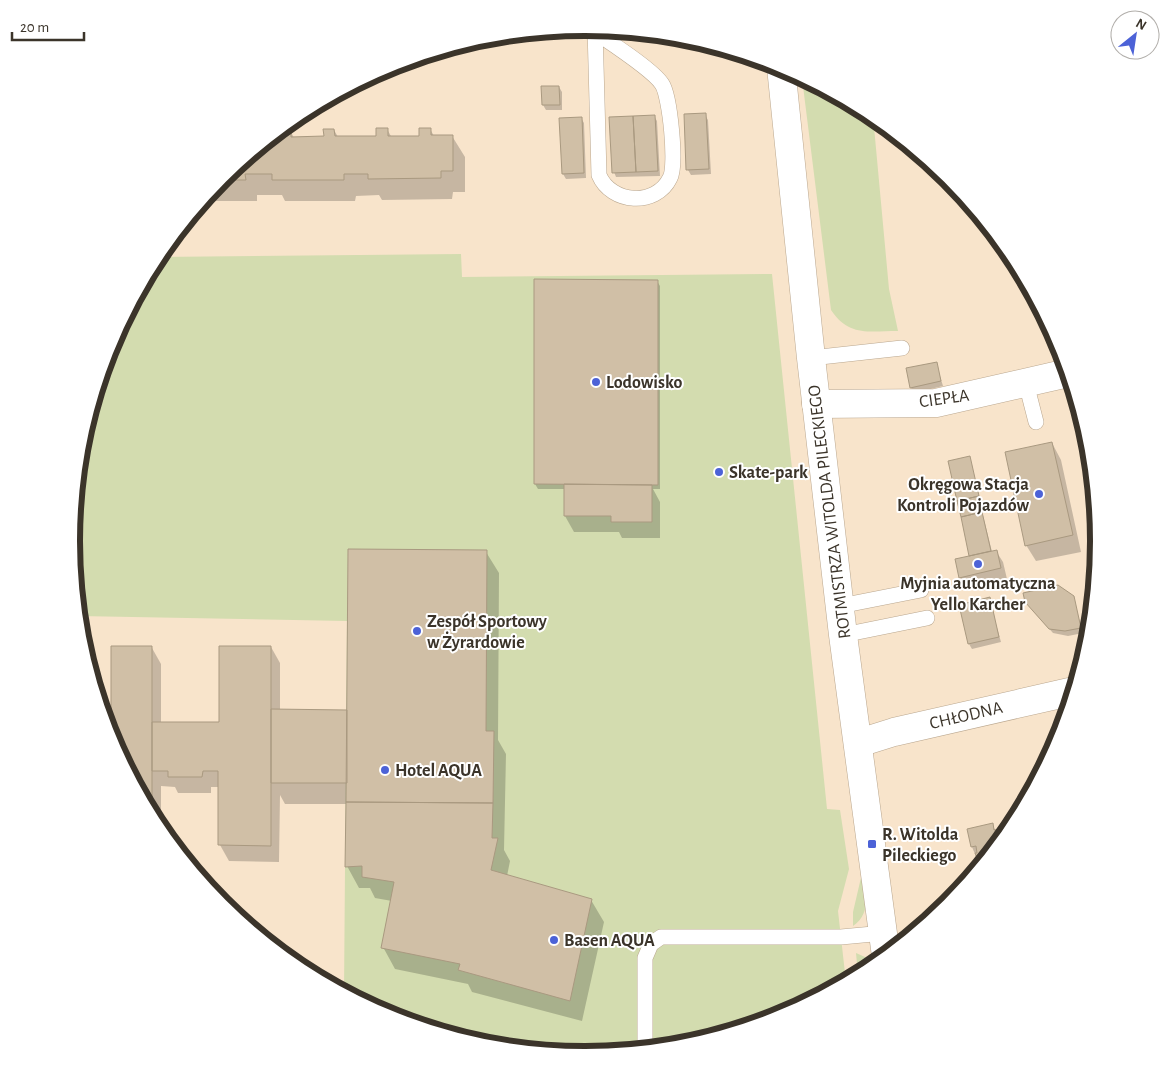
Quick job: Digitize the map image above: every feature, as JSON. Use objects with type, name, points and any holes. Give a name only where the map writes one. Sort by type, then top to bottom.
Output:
[{"type":"street","name":"ROTMISTRZA WITOLDA PILECKIEGO","points":[[783,77],[811,358],[843,635],[885,945]]},
{"type":"street","name":"CIEPŁA","points":[[816,404],[936,403],[1061,374]]},
{"type":"street","name":"CHŁODNA","points":[[859,742],[1067,692]]},
{"type":"lane","points":[[595,36],[599,175],[607,188],[620,196],[640,198],[656,194],[669,180],[673,168],[665,89],[656,77],[604,37]]},
{"type":"lane","points":[[811,358],[902,348]]},
{"type":"lane","points":[[1026,382],[1036,422]]},
{"type":"lane","points":[[840,606],[921,590]]},
{"type":"lane","points":[[843,635],[927,618]]},
{"type":"lane","points":[[645,1043],[645,958],[651,944],[661,937],[841,937],[885,945]]},
{"type":"green space","points":[[803,86],[838,104],[874,127],[889,289],[898,331],[860,331],[852,329],[838,319],[831,310]]},
{"type":"green space","points":[[461,254],[462,277],[772,274],[827,809],[840,810],[849,869],[838,911],[845,975],[808,995],[778,1008],[716,1030],[651,1042],[585,1047],[519,1042],[454,1030],[392,1008],[344,985],[347,621],[85,616],[80,542],[81,508],[89,443],[97,411],[118,348],[147,289],[168,257]]},
{"type":"green space","points":[[863,869],[866,893],[865,907],[863,914],[853,926],[853,912]]},
{"type":"green space","points":[[856,953],[865,957],[868,961],[857,967]]},
{"type":"building","points":[[541,86],[559,86],[560,105],[542,105]]},
{"type":"building","points":[[706,113],[709,169],[686,170],[684,114]]},
{"type":"building","points":[[655,115],[658,171],[636,172],[633,116]]},
{"type":"building","points":[[633,116],[636,172],[612,173],[609,117]]},
{"type":"building","points":[[582,117],[584,173],[562,174],[559,118]]},
{"type":"building","points":[[376,128],[388,128],[388,136],[419,136],[419,128],[431,128],[431,135],[453,135],[453,171],[441,171],[441,178],[368,179],[368,174],[344,174],[344,180],[272,180],[272,174],[245,174],[246,180],[232,180],[291,131],[291,137],[324,136],[323,129],[334,129],[335,136],[376,136]]},
{"type":"building","name":"Lodowisko","points":[[534,279],[658,280],[658,485],[534,484]]},
{"type":"building","points":[[937,362],[941,381],[910,388],[906,368]]},
{"type":"building","name":"Okręgowa Stacja Kontroli Pojazdów","points":[[1052,442],[1073,535],[1025,546],[1005,452]]},
{"type":"building","points":[[970,456],[979,496],[957,501],[948,461]]},
{"type":"building","points":[[564,484],[652,485],[652,522],[611,522],[611,516],[564,516]]},
{"type":"building","points":[[979,496],[982,512],[961,517],[957,501]]},
{"type":"building","points":[[982,512],[991,551],[969,556],[961,517]]},
{"type":"building","points":[[348,549],[487,550],[486,731],[494,731],[493,803],[346,802]]},
{"type":"building","name":"Myjnia automatyczna Yello Karcher","points":[[997,550],[1001,568],[959,578],[955,559]]},
{"type":"building","points":[[1058,585],[1074,596],[1081,628],[1065,631],[1049,629],[1025,602],[1023,593]]},
{"type":"building","points":[[990,597],[999,637],[968,644],[959,605]]},
{"type":"building","points":[[111,646],[152,646],[152,802],[132,765],[111,715]]},
{"type":"building","points":[[219,646],[271,646],[271,846],[218,845],[218,771],[203,771],[202,777],[168,777],[168,771],[152,771],[152,722],[219,722]]},
{"type":"building","points":[[271,709],[347,710],[347,783],[271,783]]},
{"type":"building","points":[[346,802],[493,803],[492,838],[498,838],[491,870],[592,899],[570,1001],[458,970],[460,964],[381,948],[394,882],[362,877],[362,866],[345,867]]},
{"type":"building","points":[[993,823],[994,830],[1000,829],[978,860],[975,853],[977,853],[976,846],[971,847],[967,829]]},
{"type":"place","name":"Lodowisko","points":[[596,382]]},
{"type":"place","name":"Skate-park","points":[[719,472]]},
{"type":"place","name":"Okręgowa Stacja Kontroli Pojazdów","points":[[1039,494]]},
{"type":"place","name":"Myjnia automatyczna Yello Karcher","points":[[978,564]]},
{"type":"place","name":"Zespół Sportowy w Żyrardowie","points":[[417,631]]},
{"type":"place","name":"Hotel AQUA","points":[[385,770]]},
{"type":"place","name":"R. Witolda Pileckiego","points":[[872,844]]},
{"type":"place","name":"Basen AQUA","points":[[554,940]]}]
